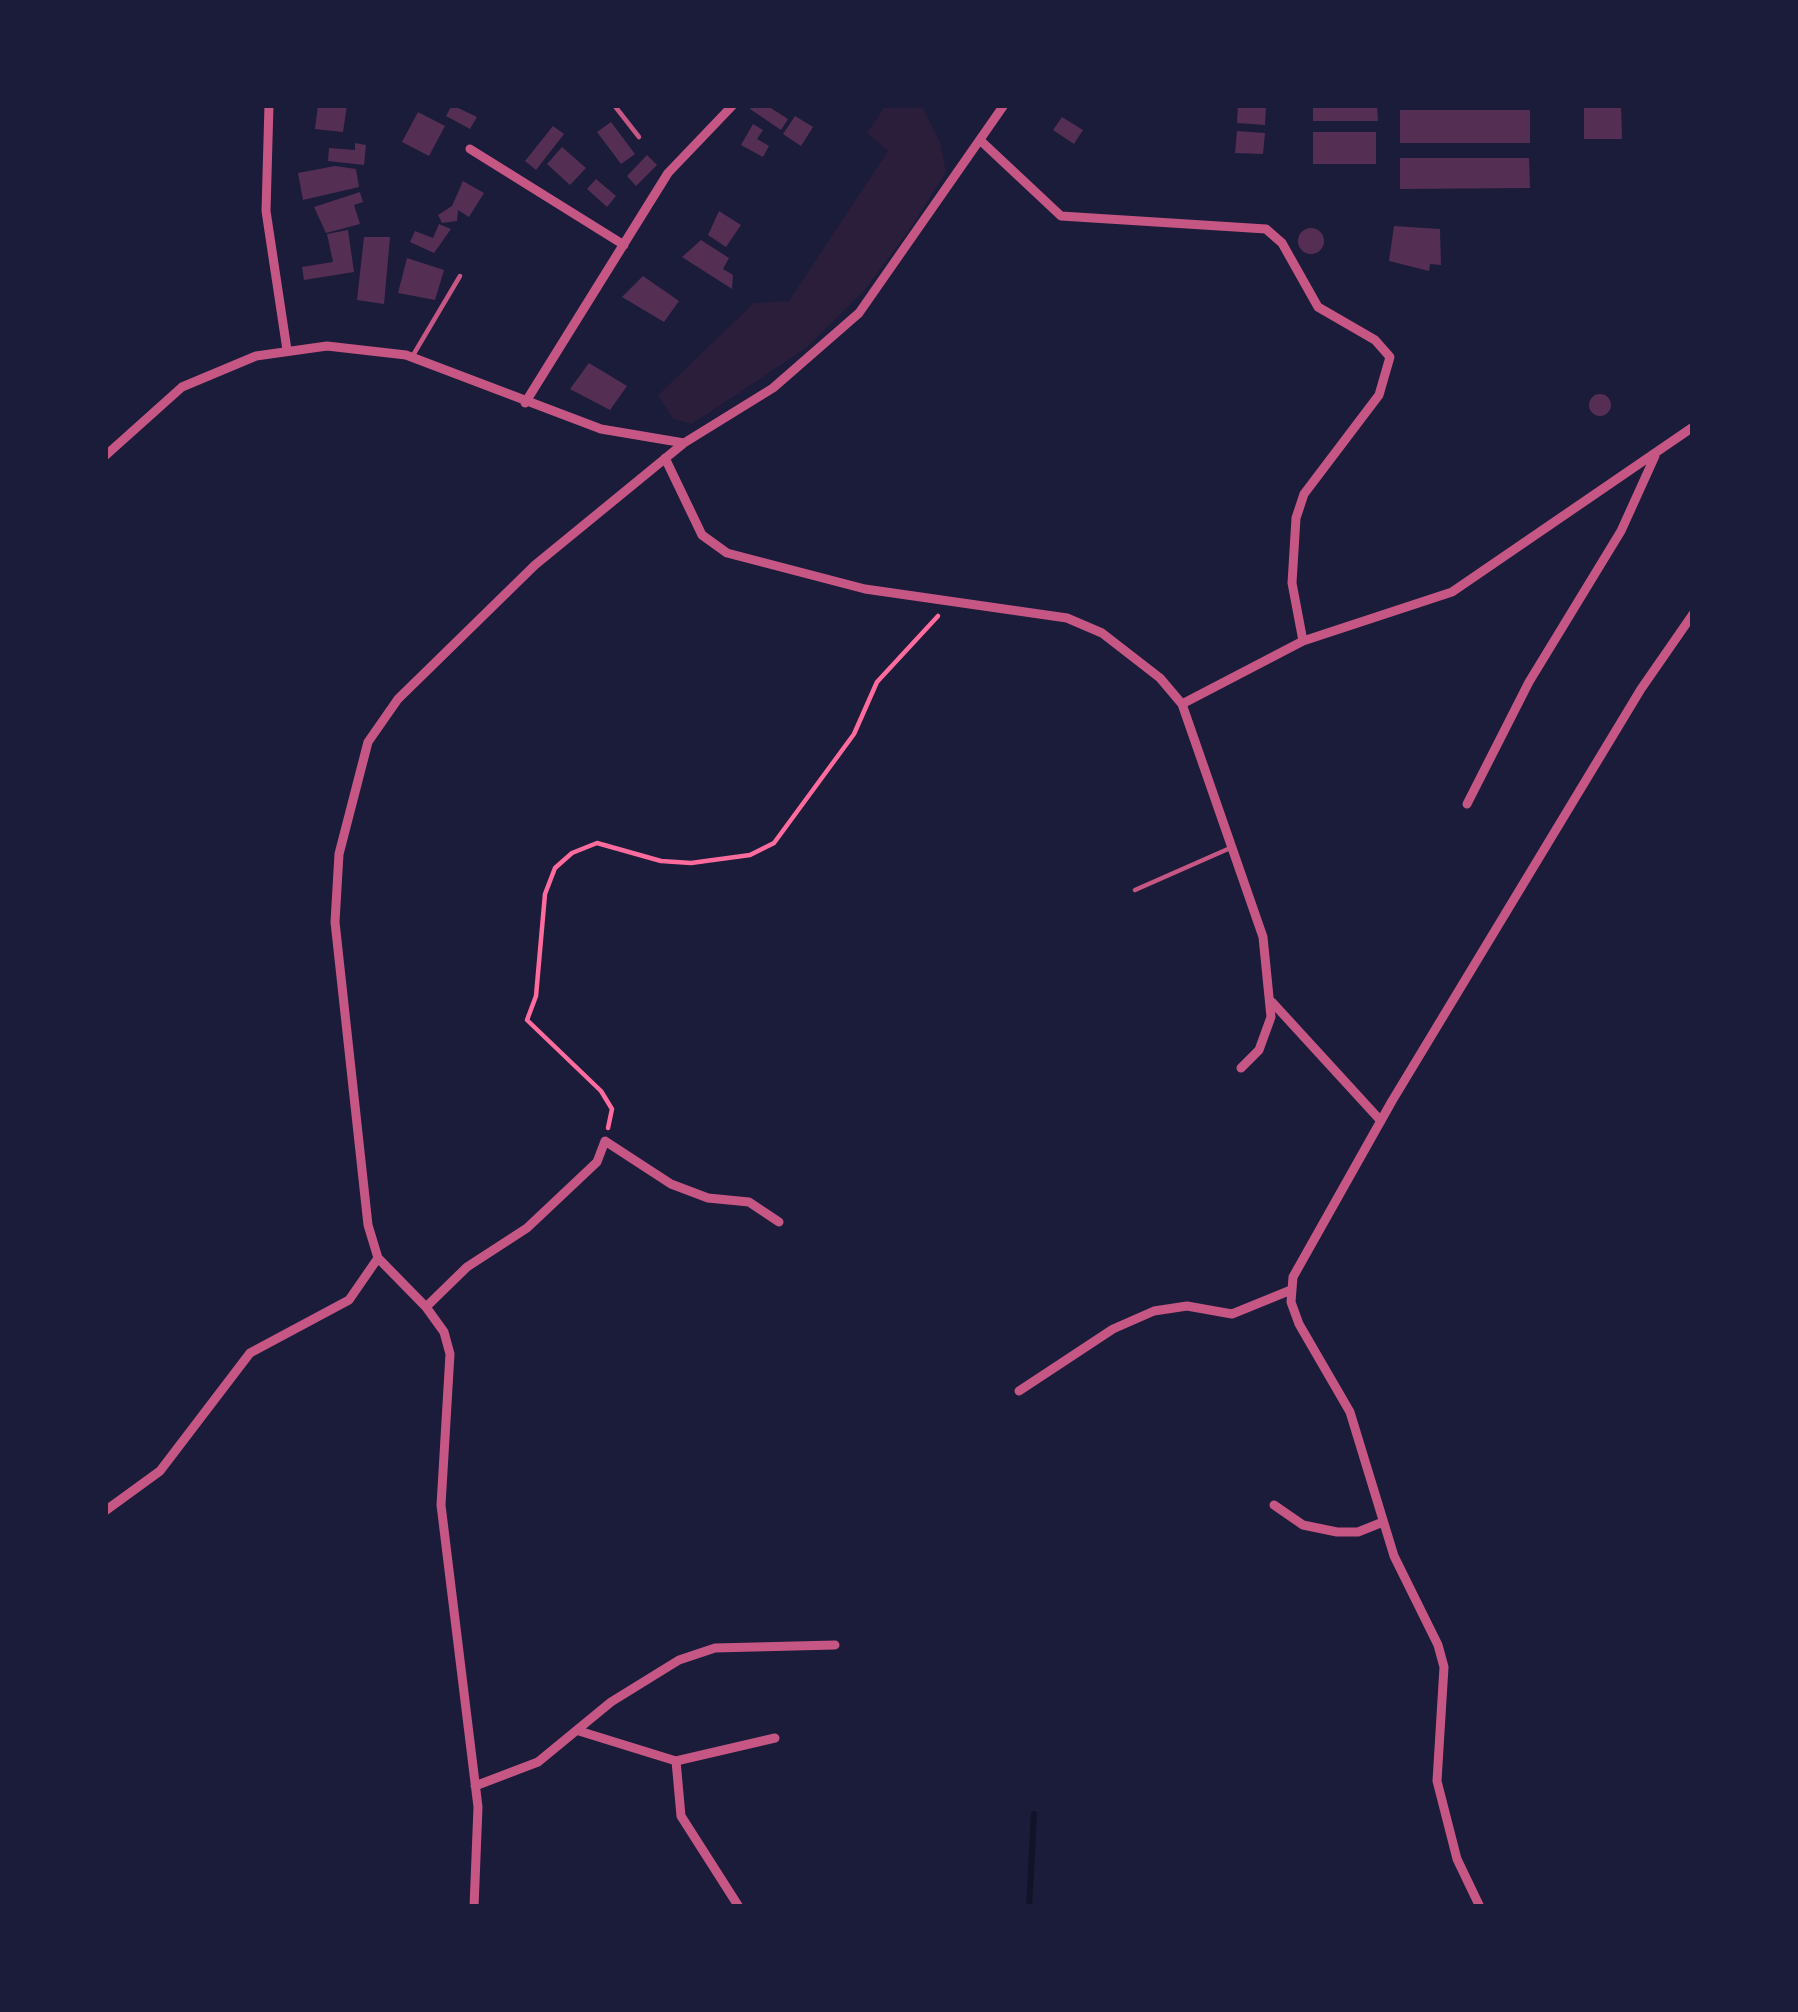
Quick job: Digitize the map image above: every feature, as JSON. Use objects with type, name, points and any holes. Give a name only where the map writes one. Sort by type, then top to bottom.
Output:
[{"type":"street","points":[[269,105],[266,211],[287,350]]},
{"type":"street","points":[[525,403],[668,172],[733,105]]},
{"type":"street","points":[[474,1907],[475,1786],[441,1505],[450,1354],[444,1332],[426,1307],[378,1258],[364,1203],[335,922],[339,854],[351,793],[368,742],[398,700],[454,639],[665,458],[773,388],[860,314],[1004,105]]},
{"type":"street","points":[[980,141],[1061,216],[1266,229],[1282,243],[1318,307],[1375,340],[1390,357],[1379,394],[1304,494],[1296,518],[1292,583],[1303,641]]},
{"type":"street","points":[[470,149],[624,245]]},
{"type":"street","points":[[105,456],[182,387],[223,367],[287,350],[350,347],[412,357],[601,429],[685,443]]},
{"type":"street","points":[[1182,704],[1303,641],[1452,592],[1693,427]]},
{"type":"street","points":[[1467,804],[1529,682],[1610,551],[1655,456]]},
{"type":"street","points":[[665,458],[702,535],[727,553],[774,570],[947,601],[1043,611],[1085,625],[1130,652],[1182,704],[1263,937],[1272,1002],[1268,1035],[1241,1069]]},
{"type":"street","points":[[1480,1907],[1456,1859],[1437,1781],[1444,1667],[1383,1522],[1350,1412],[1299,1324],[1291,1290],[1298,1263],[1381,1121],[1642,689],[1693,614]]},
{"type":"street","points":[[1272,1002],[1381,1121]]},
{"type":"street","points":[[426,1307],[467,1267],[527,1228],[597,1162],[605,1142],[671,1184],[708,1198],[749,1202],[778,1222]]},
{"type":"street","points":[[105,1511],[160,1471],[250,1353],[349,1300],[378,1258]]},
{"type":"street","points":[[1018,1391],[1113,1329],[1154,1311],[1186,1306],[1232,1314],[1291,1290]]},
{"type":"street","points":[[1274,1505],[1321,1530],[1358,1532],[1383,1522]]},
{"type":"street","points":[[475,1786],[538,1762],[657,1670],[699,1652],[835,1645]]},
{"type":"street","points":[[579,1731],[676,1761],[775,1738]]},
{"type":"street","points":[[676,1761],[681,1816],[739,1907]]},
{"type":"lane","points":[[614,105],[639,137]]},
{"type":"lane","points":[[412,357],[460,276]]},
{"type":"lane","points":[[1135,890],[1234,847]]},
{"type":"path","points":[[605,1142],[612,1109],[601,1090],[527,1020],[536,996],[545,894],[555,868],[580,848],[597,843],[661,861],[691,863],[750,855],[774,842],[854,734],[878,682],[923,637],[947,601]]},
{"type":"shaded area","points":[[886,105],[921,105],[940,142],[946,172],[912,226],[864,291],[806,348],[692,424],[673,419],[658,395],[754,303],[789,301],[888,151],[867,133]]},
{"type":"building","points":[[318,105],[347,105],[343,132],[315,129]]},
{"type":"building","points":[[452,105],[477,117],[470,129],[446,116]]},
{"type":"building","points":[[766,105],[788,119],[781,130],[750,109]]},
{"type":"building","points":[[1238,105],[1266,105],[1265,125],[1237,123]]},
{"type":"building","points":[[1313,105],[1377,105],[1378,121],[1313,121]]},
{"type":"building","points":[[1584,105],[1621,105],[1622,139],[1584,139]]},
{"type":"building","points":[[1400,110],[1530,110],[1530,143],[1400,143]]},
{"type":"building","points":[[418,112],[445,126],[429,156],[402,142]]},
{"type":"building","points":[[795,116],[813,127],[801,146],[783,134]]},
{"type":"building","points":[[1062,117],[1083,130],[1074,144],[1053,130]]},
{"type":"building","points":[[611,122],[635,154],[621,164],[597,132]]},
{"type":"building","points":[[753,124],[763,130],[757,139],[769,146],[763,157],[741,145]]},
{"type":"building","points":[[553,126],[564,134],[536,170],[525,161]]},
{"type":"building","points":[[1237,131],[1265,133],[1263,154],[1235,153]]},
{"type":"building","points":[[1313,132],[1376,132],[1376,164],[1313,164]]},
{"type":"building","points":[[355,143],[366,145],[364,165],[328,161],[329,148],[355,150]]},
{"type":"building","points":[[562,147],[586,168],[570,185],[547,164]]},
{"type":"building","points":[[647,155],[657,165],[636,186],[627,176]]},
{"type":"building","points":[[1400,158],[1529,158],[1530,188],[1400,189]]},
{"type":"building","points":[[335,166],[356,169],[359,187],[303,200],[298,173]]},
{"type":"building","points":[[596,179],[616,196],[607,207],[587,189]]},
{"type":"building","points":[[463,181],[484,193],[469,217],[458,210],[457,221],[442,223],[438,215],[452,206]]},
{"type":"building","points":[[360,192],[363,202],[354,205],[360,224],[326,233],[314,207]]},
{"type":"building","points":[[719,211],[741,225],[726,247],[708,235]]},
{"type":"building","points":[[439,224],[451,229],[434,253],[410,242],[415,231],[433,238]]},
{"type":"building","points":[[1394,226],[1440,229],[1441,265],[1430,264],[1429,271],[1389,261]]},
{"type":"building","points":[[1311,228],[1324,241],[1311,254],[1298,241]]},
{"type":"building","points":[[348,230],[354,272],[304,280],[302,267],[333,262],[327,234]]},
{"type":"building","points":[[364,237],[390,237],[384,304],[357,300]]},
{"type":"building","points":[[701,240],[729,258],[723,269],[733,275],[732,289],[682,257]]},
{"type":"building","points":[[407,258],[444,270],[435,300],[398,293]]},
{"type":"building","points":[[643,276],[679,301],[664,322],[622,297]]},
{"type":"building","points":[[589,363],[627,386],[610,410],[570,389]]},
{"type":"building","points":[[1600,394],[1611,405],[1600,416],[1589,405]]},
{"type":"waterway","points":[[1029,1907],[1034,1814]]}]
